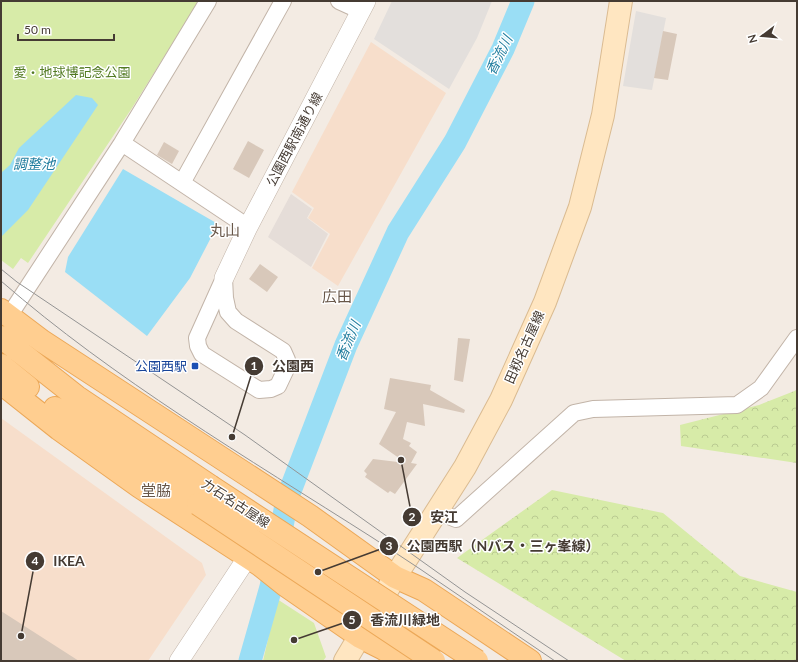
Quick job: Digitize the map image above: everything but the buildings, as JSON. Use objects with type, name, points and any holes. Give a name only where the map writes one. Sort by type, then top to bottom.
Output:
[{"type":"main road","name":"田籾名古屋線","points":[[346,661],[395,577],[465,467],[501,400],[562,257],[580,207],[603,115],[621,1]]},
{"type":"main road","points":[[5,313],[42,341],[302,512],[395,577],[424,590],[530,661]]},
{"type":"main road","name":"力石名古屋線","points":[[1,337],[77,397],[477,661]]},
{"type":"main road","name":"力石名古屋線","points":[[1,365],[49,404],[434,661]]},
{"type":"main road","points":[[1,383],[59,429],[140,487],[254,562],[360,637],[384,649],[402,661]]},
{"type":"street","points":[[5,313],[122,143],[208,1]]},
{"type":"street","points":[[182,183],[283,1]]},
{"type":"street","points":[[339,1],[363,6]]},
{"type":"street","name":"公園西駅南通り線","points":[[224,278],[248,227],[363,6]]},
{"type":"street","points":[[122,143],[248,227]]},
{"type":"street","points":[[224,278],[225,298],[228,312],[236,321]]},
{"type":"street","points":[[204,325],[215,319],[225,317],[236,321],[283,351],[287,360],[286,368],[278,386],[271,390],[259,390],[202,354],[198,346],[197,338],[224,278]]},
{"type":"street","points":[[436,511],[456,519],[574,413],[593,409],[737,406],[761,388],[797,338]]},
{"type":"street","points":[[179,661],[254,562]]},
{"type":"shaded area","points":[[392,1],[492,1],[477,38],[449,89],[374,39]]},
{"type":"shaded area","points":[[636,11],[666,18],[652,90],[623,86]]},
{"type":"shaded area","points":[[371,42],[446,93],[338,286],[312,268],[330,234],[308,218],[314,208],[292,192]]},
{"type":"shaded area","points":[[291,194],[312,209],[307,218],[328,234],[311,267],[268,237]]},
{"type":"shaded area","points":[[1,418],[202,563],[206,575],[148,661],[1,661]]},
{"type":"green space","name":"愛・地球博記念公園","points":[[1,1],[199,1],[132,108],[28,263],[21,258],[13,269],[1,260]]},
{"type":"green space","points":[[797,390],[797,463],[681,446],[680,425],[759,405]]},
{"type":"green space","points":[[552,490],[663,513],[740,576],[797,592],[797,661],[626,661],[457,558]]},
{"type":"green space","points":[[277,599],[314,623],[326,657],[323,661],[263,661]]},
{"type":"water","name":"調整池","points":[[76,95],[92,98],[98,105],[28,210],[1,237],[1,173],[10,165],[19,148]]},
{"type":"water","points":[[123,169],[218,224],[190,278],[147,336],[65,272],[68,257]]},
{"type":"waterway","name":"香流川","points":[[250,661],[271,587],[287,499],[346,345],[398,232],[455,142],[503,49],[523,1]]},
{"type":"tram line","points":[[1,269],[17,282],[245,435],[465,592],[569,661]]},
{"type":"tram line","points":[[1,281],[89,352],[135,384],[182,416],[396,553],[555,661]]},
{"type":"place","name":"公園西駅","points":[[195,366]]},
{"type":"place","name":"公園西","points":[[232,437]]},
{"type":"place","name":"安江","points":[[401,460]]},
{"type":"place","name":"公園西駅（Nバス・三ヶ峯線）","points":[[318,572]]},
{"type":"place","name":"IKEA","points":[[21,636]]},
{"type":"place","name":"香流川緑地","points":[[294,640]]},
{"type":"district","name":"丸山","points":[[225,231]]},
{"type":"district","name":"広田","points":[[337,297]]},
{"type":"district","name":"堂脇","points":[[156,491]]}]
